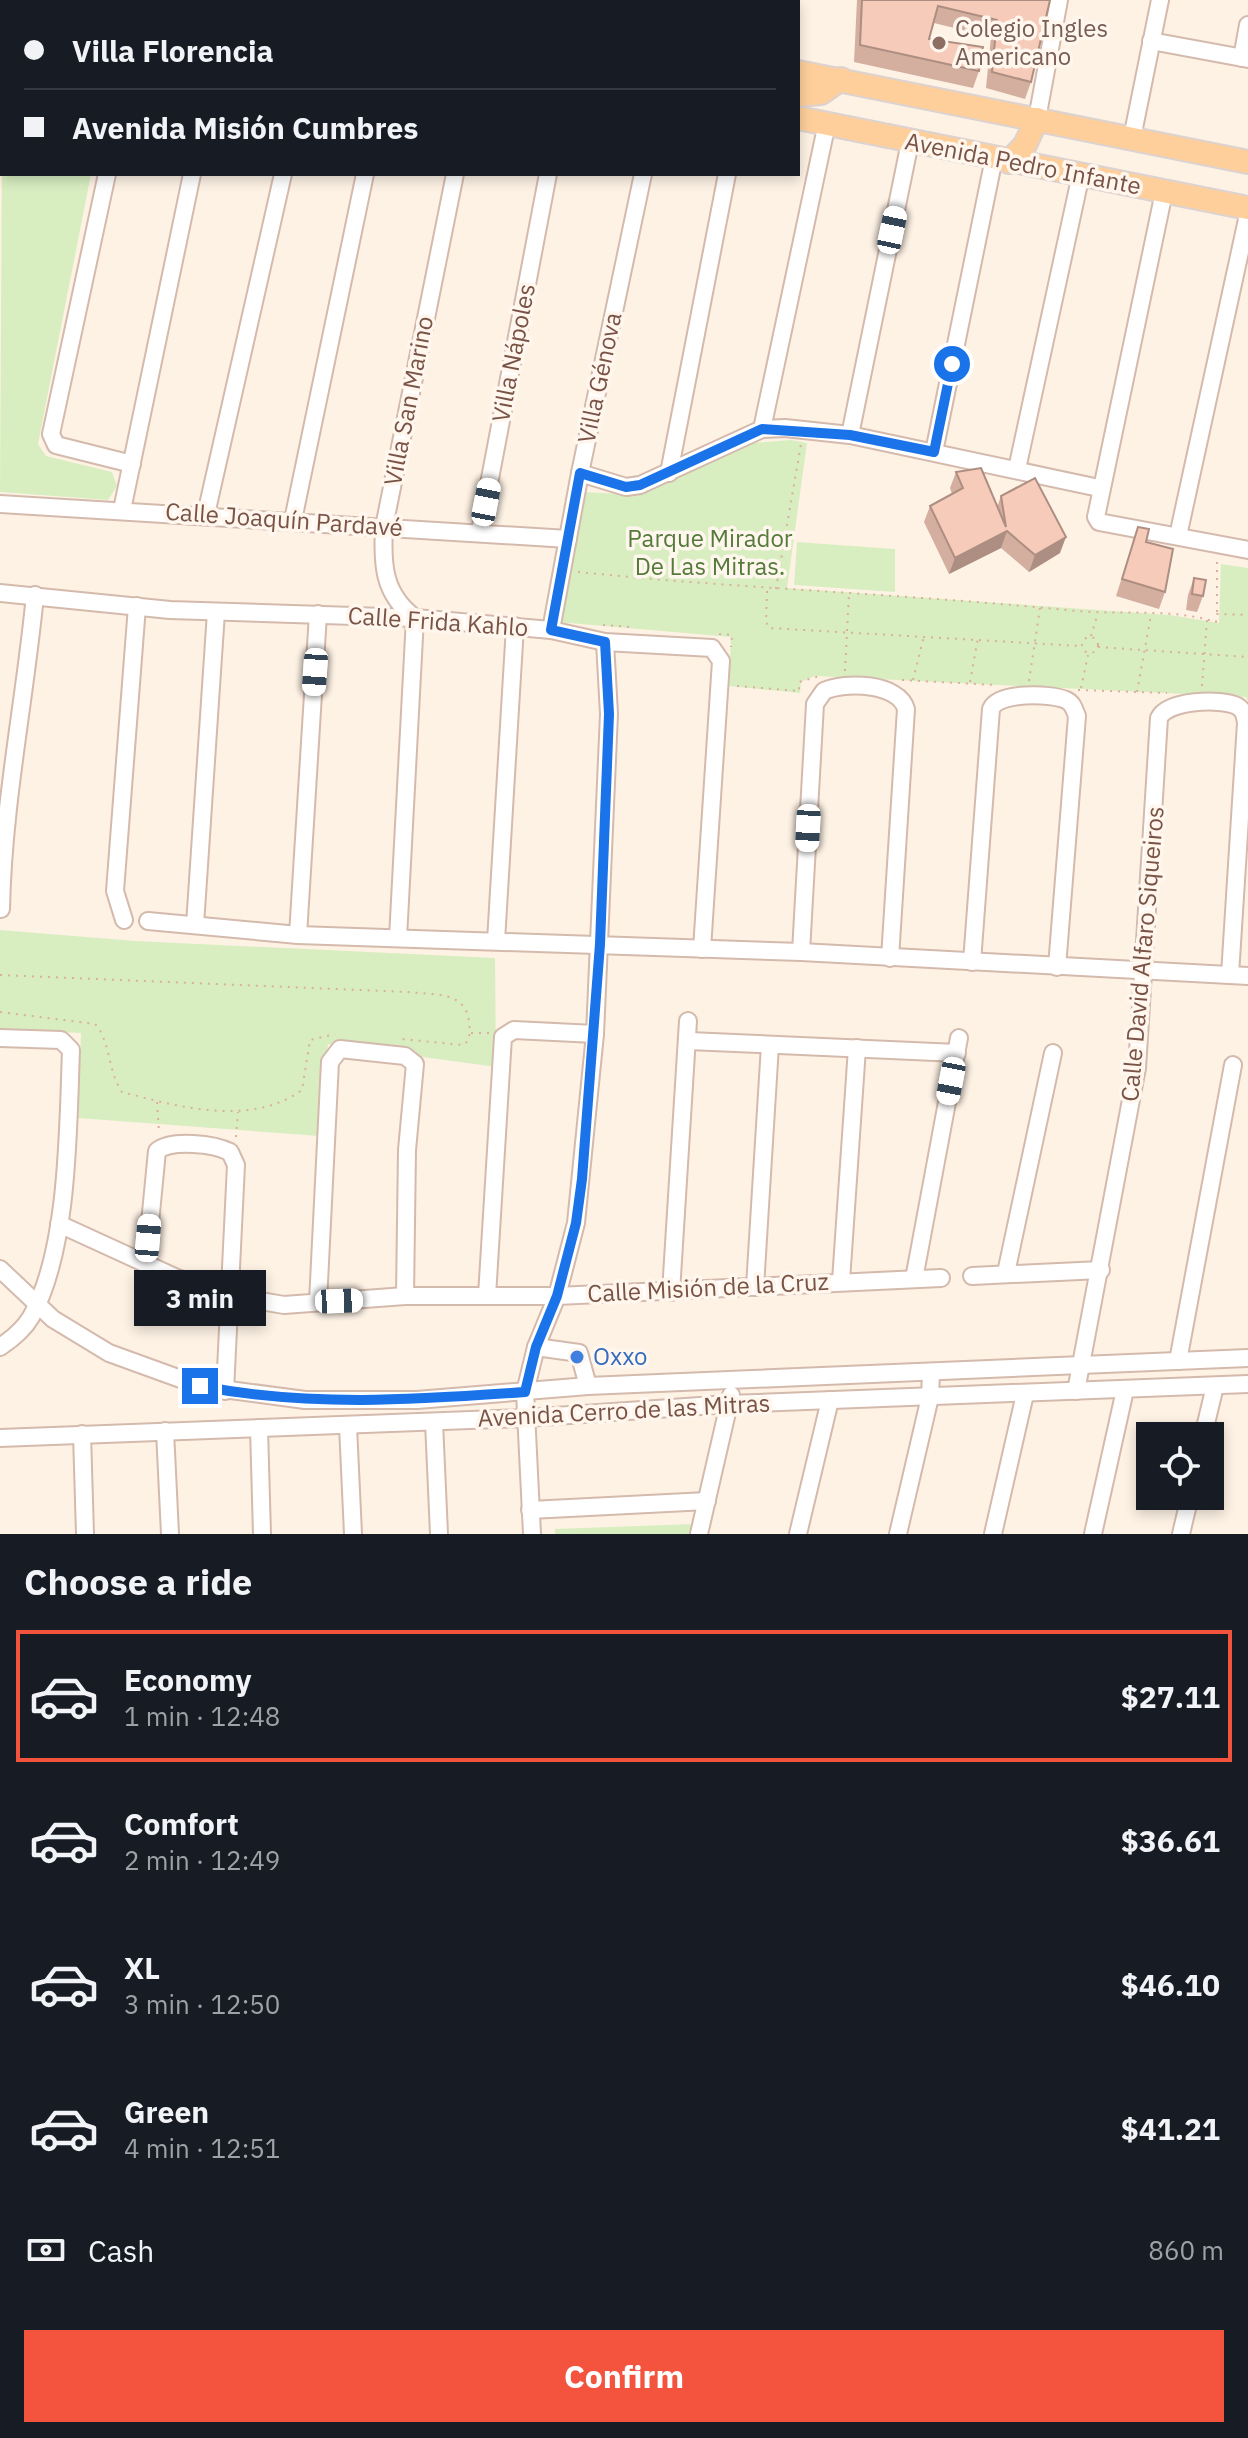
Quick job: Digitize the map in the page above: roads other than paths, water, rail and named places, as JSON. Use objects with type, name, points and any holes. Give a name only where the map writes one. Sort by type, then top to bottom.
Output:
[{"type":"main road","name":"Avenida Pedro Infante","points":[[800,72],[1248,162]]},
{"type":"main road","points":[[800,95],[817,94],[841,79]]},
{"type":"main road","name":"Avenida Pedro Infante","points":[[800,118],[1248,208]]},
{"type":"main road","points":[[1001,160],[1021,151],[1037,119]]},
{"type":"main road","points":[[1037,119],[1037,153],[1042,169]]},
{"type":"street","points":[[1037,119],[1059,0]]},
{"type":"street","points":[[1132,138],[1160,0]]},
{"type":"street","points":[[1151,41],[1245,58],[1248,25]]},
{"type":"street","points":[[762,429],[827,123]]},
{"type":"street","points":[[850,435],[910,142]]},
{"type":"street","points":[[934,452],[1001,160]]},
{"type":"street","points":[[1017,469],[1081,174]]},
{"type":"street","points":[[107,176],[51,434],[56,445],[66,451],[132,464]]},
{"type":"street","points":[[122,510],[192,176]]},
{"type":"street","points":[[206,514],[283,176]]},
{"type":"street","points":[[293,520],[365,176]]},
{"type":"street","name":"Villa San Marino","points":[[415,618],[396,600],[386,580],[382,564],[384,527],[455,176]]},
{"type":"street","name":"Villa Nápoles","points":[[480,531],[548,176]]},
{"type":"street","name":"Villa Génova","points":[[551,630],[580,473],[643,176]]},
{"type":"street","points":[[669,473],[727,176]]},
{"type":"street","points":[[1164,192],[1099,488],[1096,517],[1101,522],[1248,550]]},
{"type":"street","points":[[1178,536],[1248,215]]},
{"type":"street","points":[[580,473],[626,487],[669,473],[762,429],[850,435],[1099,488]]},
{"type":"street","name":"Calle Joaquín Pardavé","points":[[0,504],[206,514],[568,539]]},
{"type":"street","name":"Calle Frida Kahlo","points":[[0,593],[216,612],[415,618],[515,626],[605,642],[711,640],[721,661],[702,949]]},
{"type":"street","points":[[1,909],[4,831],[25,695],[35,595]]},
{"type":"street","points":[[124,920],[115,891],[137,606]]},
{"type":"street","points":[[195,925],[216,612]]},
{"type":"street","points":[[298,935],[318,614]]},
{"type":"street","points":[[398,938],[415,618]]},
{"type":"street","points":[[496,941],[515,626]]},
{"type":"street","points":[[532,1534],[525,1392],[536,1347],[557,1296],[576,1223],[595,1034],[609,714],[605,642]]},
{"type":"street","points":[[801,952],[815,704],[821,694],[832,687],[898,687],[906,709],[890,958]]},
{"type":"street","points":[[972,962],[991,709],[997,693],[1063,698],[1074,694],[1077,716],[1057,967]]},
{"type":"street","name":"Calle David Alfaro Siqueiros","points":[[1076,1391],[1136,1079],[1146,971],[1159,718],[1172,700],[1177,703],[1235,705],[1244,712],[1230,975]]},
{"type":"street","points":[[148,921],[298,935],[801,952],[1248,976]]},
{"type":"street","points":[[671,1292],[688,1021]]},
{"type":"street","points":[[487,1296],[500,1053],[507,1033],[514,1030],[595,1034]]},
{"type":"street","points":[[0,1038],[61,1040],[69,1045],[67,1142],[59,1224],[37,1305],[22,1330],[0,1347]]},
{"type":"street","points":[[689,1041],[857,1048],[958,1046],[914,1279]]},
{"type":"street","points":[[755,1287],[770,1045]]},
{"type":"street","points":[[318,1302],[330,1062],[340,1049],[403,1048],[415,1064],[407,1150],[405,1296]]},
{"type":"street","points":[[841,1281],[857,1048]]},
{"type":"street","points":[[1006,1273],[1053,1053]]},
{"type":"street","points":[[1178,1361],[1233,1065]]},
{"type":"street","points":[[146,1264],[155,1157],[161,1148],[173,1145],[216,1147],[232,1155],[231,1296],[225,1391]]},
{"type":"street","name":"Calle Misión de la Cruz","points":[[59,1224],[146,1264],[231,1296],[284,1305],[405,1296],[557,1296],[941,1278]]},
{"type":"street","name":"Avenida Cerro de las Mitras","points":[[0,1269],[37,1305],[77,1337],[165,1375],[225,1391],[355,1402],[588,1386],[1248,1358]]},
{"type":"street","points":[[972,1276],[1101,1270]]},
{"type":"street","points":[[536,1347],[579,1353],[588,1386]]},
{"type":"street","points":[[898,1534],[930,1397],[931,1373]]},
{"type":"street","points":[[699,1534],[733,1380]]},
{"type":"street","name":"Avenida Cerro de las Mitras","points":[[0,1438],[348,1426],[729,1404],[1248,1384]]},
{"type":"street","points":[[1206,1422],[1215,1386]]},
{"type":"street","points":[[1093,1534],[1125,1390]]},
{"type":"street","points":[[993,1534],[1025,1394]]},
{"type":"street","points":[[798,1534],[830,1400]]},
{"type":"street","points":[[434,1422],[439,1534]]},
{"type":"street","points":[[348,1426],[353,1534]]},
{"type":"street","points":[[259,1428],[262,1534]]},
{"type":"street","points":[[165,1431],[170,1534]]},
{"type":"street","points":[[82,1434],[85,1534]]},
{"type":"street","points":[[530,1510],[707,1501]]},
{"type":"street","points":[[1181,1534],[1187,1510]]},
{"type":"place","name":"Colegio Ingles Americano","points":[[939,43]]},
{"type":"place","name":"Oxxo","points":[[577,1357]]},
{"type":"park label","name":"Parque Mirador De Las Mitras.","points":[[710,553]]}]
